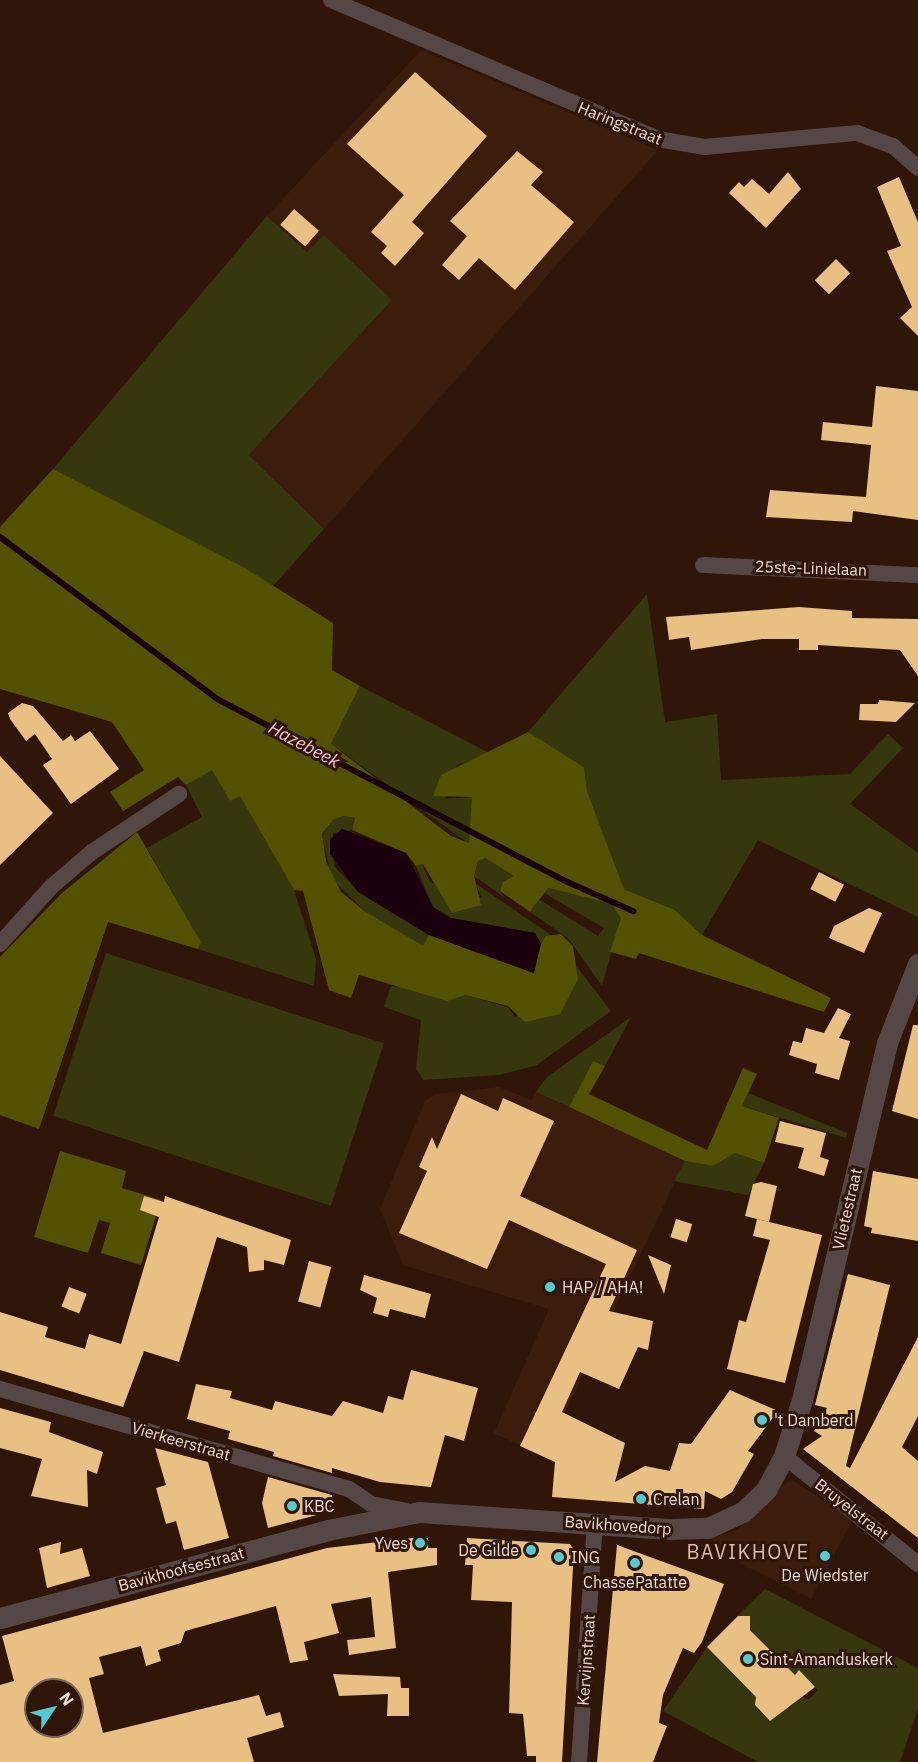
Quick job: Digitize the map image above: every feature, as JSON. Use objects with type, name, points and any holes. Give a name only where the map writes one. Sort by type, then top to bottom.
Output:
[{"type":"street","name":"Haringstraat","points":[[331,0],[658,139],[705,147],[857,133],[893,146],[918,168]]},
{"type":"street","name":"25ste-Linielaan","points":[[703,565],[918,575]]},
{"type":"street","points":[[0,944],[51,887],[92,852],[179,794]]},
{"type":"street","name":"Vlietestraat","points":[[784,1455],[887,1043],[918,964]]},
{"type":"street","name":"Vierkeerstraat","points":[[0,1389],[234,1456],[359,1496]]},
{"type":"street","name":"Bavikhovedorp","points":[[359,1496],[385,1508],[419,1512],[595,1522],[671,1529],[721,1525],[756,1502],[784,1455]]},
{"type":"street","name":"Bruyelstraat","points":[[784,1455],[918,1564]]},
{"type":"street","points":[[359,1496],[362,1525]]},
{"type":"street","name":"Bavikhovedorp","points":[[362,1525],[419,1512]]},
{"type":"street","name":"Kervijnstraat","points":[[579,1762],[595,1522]]},
{"type":"street","name":"Bavikhoofsestraat","points":[[0,1618],[362,1525]]},
{"type":"shaded area","points":[[421,50],[658,150],[324,529],[249,455],[392,300],[324,235],[307,252],[267,216]]},
{"type":"shaded area","points":[[267,216],[307,252],[324,235],[392,300],[249,455],[324,529],[273,586],[53,469]]},
{"type":"shaded area","points":[[53,469],[245,568],[333,623],[332,670],[360,686],[331,744],[451,836],[469,843],[472,797],[433,796],[441,775],[528,732],[584,767],[587,791],[624,889],[675,910],[702,935],[831,998],[824,1012],[639,953],[636,959],[610,952],[621,918],[612,904],[548,888],[530,912],[500,891],[503,882],[514,876],[485,858],[478,861],[474,876],[481,905],[452,913],[423,864],[416,866],[406,853],[352,830],[355,818],[344,816],[334,819],[322,834],[326,861],[341,892],[366,912],[423,946],[429,935],[533,973],[541,944],[546,936],[561,934],[573,946],[578,979],[560,1014],[525,1022],[508,1006],[465,995],[447,1001],[359,975],[351,998],[329,990],[303,891],[294,890],[240,796],[230,801],[212,770],[186,785],[178,777],[123,811],[110,792],[144,770],[112,722],[0,689],[0,527]]},
{"type":"shaded area","points":[[647,594],[665,722],[717,714],[721,780],[850,774],[888,734],[903,748],[850,804],[918,853],[918,917],[758,840],[702,935],[675,910],[624,889],[587,791],[584,767],[528,732]]},
{"type":"shaded area","points":[[360,686],[491,754],[457,765],[445,799],[473,797],[469,844],[331,744]]},
{"type":"shaded area","points":[[212,769],[230,801],[240,795],[294,890],[316,959],[314,986],[198,949],[201,942],[147,848],[202,817],[186,785]]},
{"type":"shaded area","points":[[344,816],[355,818],[352,830],[333,833],[334,866],[359,892],[429,935],[423,947],[366,912],[332,879],[322,835],[334,819]]},
{"type":"shaded area","points":[[342,829],[406,853],[433,907],[451,918],[535,933],[541,944],[534,973],[429,935],[358,892],[330,854],[330,839]]},
{"type":"shaded area","points":[[137,832],[201,942],[198,949],[108,922],[39,1129],[0,1115],[0,957],[62,893]]},
{"type":"shaded area","points":[[485,858],[515,876],[500,891],[504,897],[474,876],[478,861]]},
{"type":"shaded area","points":[[422,864],[430,882],[482,898],[475,883],[551,935],[541,944],[535,933],[451,918],[433,907],[416,866]]},
{"type":"shaded area","points":[[548,888],[612,904],[621,917],[602,986],[568,938],[530,912],[540,900],[598,936],[604,928],[544,893]]},
{"type":"shaded area","points":[[106,953],[384,1043],[331,1206],[53,1116]]},
{"type":"shaded area","points":[[577,967],[611,1011],[537,1065],[499,1075],[423,1080],[416,1069],[421,1020],[384,1007],[391,986],[465,995],[508,1007],[515,1017],[577,979]]},
{"type":"shaded area","points":[[631,1017],[605,1066],[593,1061],[569,1107],[536,1092],[547,1077]]},
{"type":"shaded area","points":[[593,1061],[605,1066],[589,1094],[707,1150],[743,1068],[757,1074],[742,1106],[779,1118],[764,1163],[735,1153],[713,1166],[685,1161],[569,1107]]},
{"type":"shaded area","name":"HAP / AHA!","points":[[499,1087],[531,1100],[536,1092],[685,1161],[544,1457],[494,1433],[549,1309],[403,1265],[380,1209],[425,1101],[436,1094]]},
{"type":"shaded area","points":[[748,1093],[847,1133],[846,1138],[742,1106]]},
{"type":"shaded area","points":[[60,1151],[126,1171],[122,1188],[161,1200],[141,1265],[101,1253],[110,1223],[99,1220],[88,1253],[34,1237]]},
{"type":"shaded area","points":[[735,1153],[764,1163],[748,1195],[674,1181],[685,1161],[713,1166]]},
{"type":"shaded area","points":[[791,1479],[853,1519],[811,1599],[722,1554],[711,1538],[738,1529]]},
{"type":"shaded area","points":[[765,1589],[918,1668],[918,1708],[900,1762],[758,1762],[663,1711],[707,1647],[759,1700],[755,1705],[769,1720],[783,1708],[790,1709],[797,1697],[809,1699],[818,1690],[799,1671],[795,1675],[748,1627],[747,1616],[737,1616]]},
{"type":"building","points":[[415,72],[487,136],[412,222],[424,233],[395,266],[381,253],[387,246],[371,232],[404,195],[347,144]]},
{"type":"building","points":[[517,151],[543,172],[531,185],[574,222],[515,290],[479,258],[459,280],[442,265],[467,236],[450,221]]},
{"type":"building","points":[[788,172],[801,189],[766,228],[729,193],[739,182],[744,187],[752,179],[769,194]]},
{"type":"building","points":[[899,177],[918,222],[918,336],[900,318],[912,307],[887,251],[901,246],[877,187]]},
{"type":"building","points":[[294,209],[319,231],[305,246],[280,225]]},
{"type":"building","points":[[836,259],[850,273],[829,294],[815,280]]},
{"type":"building","points":[[876,386],[918,391],[918,520],[853,511],[852,522],[766,517],[770,490],[866,497],[871,445],[821,440],[823,422],[872,427]]},
{"type":"building","points":[[799,607],[852,611],[852,618],[918,619],[918,676],[900,650],[818,645],[818,650],[799,650],[799,639],[762,639],[691,650],[689,637],[669,640],[666,617]]},
{"type":"building","points":[[879,700],[915,703],[896,722],[859,720],[860,704],[878,704]]},
{"type":"building","points":[[22,703],[33,706],[63,741],[71,735],[75,741],[90,731],[119,769],[71,804],[43,765],[52,759],[35,734],[26,741],[10,719],[8,713]]},
{"type":"building","points":[[0,756],[53,813],[0,865]]},
{"type":"building","points":[[819,872],[844,885],[835,902],[810,889]]},
{"type":"building","points":[[869,908],[882,913],[864,953],[829,938],[834,926]]},
{"type":"building","points":[[838,1008],[851,1014],[839,1038],[850,1041],[839,1080],[815,1073],[817,1064],[789,1055],[793,1041],[802,1043],[806,1028],[824,1033]]},
{"type":"building","points":[[913,1025],[918,1025],[918,1119],[892,1111]]},
{"type":"building","points":[[461,1094],[498,1111],[503,1098],[554,1121],[520,1196],[637,1250],[609,1311],[653,1321],[648,1350],[638,1347],[619,1389],[580,1372],[562,1412],[625,1443],[615,1482],[645,1466],[670,1471],[679,1443],[691,1444],[730,1390],[778,1411],[748,1451],[754,1454],[732,1492],[721,1499],[705,1491],[704,1509],[552,1497],[555,1462],[520,1446],[606,1264],[509,1220],[487,1269],[399,1233],[427,1171],[419,1167],[432,1137],[437,1149]]},
{"type":"building","points":[[780,1121],[826,1133],[820,1157],[829,1160],[824,1176],[798,1168],[804,1148],[775,1142]]},
{"type":"building","points":[[873,1171],[918,1179],[918,1241],[871,1233],[872,1228],[864,1226]]},
{"type":"building","points":[[761,1182],[777,1186],[769,1222],[745,1216],[753,1184]]},
{"type":"building","points":[[144,1196],[164,1202],[165,1196],[291,1240],[284,1265],[264,1260],[264,1270],[249,1272],[247,1247],[217,1237],[179,1362],[144,1351],[123,1407],[0,1370],[0,1312],[48,1327],[45,1337],[85,1349],[89,1334],[121,1344],[159,1217],[140,1210]]},
{"type":"building","points":[[676,1219],[692,1224],[687,1242],[670,1237]]},
{"type":"building","points":[[757,1219],[822,1235],[785,1383],[727,1369],[739,1320],[746,1322],[770,1240],[753,1236]]},
{"type":"building","points":[[648,1255],[671,1265],[664,1294]]},
{"type":"building","points":[[309,1261],[331,1267],[320,1308],[298,1302]]},
{"type":"building","points":[[848,1274],[890,1285],[846,1466],[850,1468],[918,1337],[918,1416],[902,1447],[918,1461],[918,1538],[803,1449],[822,1436],[814,1431],[827,1408],[815,1405]]},
{"type":"building","points":[[364,1275],[431,1294],[425,1318],[390,1309],[388,1317],[373,1313],[377,1298],[360,1290]]},
{"type":"building","points":[[69,1287],[87,1294],[79,1313],[61,1307]]},
{"type":"building","points":[[411,1370],[478,1388],[464,1441],[445,1435],[431,1487],[380,1482],[332,1468],[332,1473],[273,1456],[274,1452],[228,1439],[230,1431],[187,1419],[196,1384],[232,1391],[230,1398],[272,1410],[275,1401],[332,1416],[343,1401],[383,1413],[388,1396],[403,1400]]},
{"type":"building","points":[[0,1408],[51,1422],[49,1432],[103,1452],[97,1474],[87,1470],[88,1507],[31,1496],[42,1459],[0,1448]]},
{"type":"building","points":[[155,1448],[208,1462],[229,1538],[184,1550],[176,1521],[166,1524],[156,1488],[166,1485]]},
{"type":"building","points":[[268,1477],[332,1495],[332,1511],[268,1528],[262,1503]]},
{"type":"building","points":[[428,1538],[428,1548],[437,1548],[437,1565],[388,1572],[396,1648],[349,1655],[347,1640],[375,1637],[371,1597],[331,1604],[339,1633],[304,1642],[308,1660],[290,1663],[276,1606],[185,1631],[181,1643],[158,1650],[161,1661],[146,1666],[141,1646],[99,1657],[104,1674],[89,1678],[103,1733],[259,1695],[266,1716],[280,1712],[284,1727],[247,1738],[254,1762],[0,1762],[0,1685],[14,1681],[2,1636],[327,1548]]},
{"type":"building","points":[[467,1538],[570,1544],[574,1550],[562,1762],[536,1762],[536,1756],[527,1756],[523,1714],[509,1713],[512,1602],[471,1600],[473,1565],[465,1565]]},
{"type":"building","points":[[61,1542],[60,1554],[82,1548],[90,1576],[47,1588],[39,1548]]},
{"type":"building","points":[[617,1545],[724,1584],[702,1642],[694,1653],[683,1648],[663,1695],[659,1723],[667,1726],[653,1762],[597,1762]]},
{"type":"building","name":"Sint-Amanduskerk","points":[[738,1616],[750,1616],[750,1630],[795,1675],[799,1670],[815,1687],[770,1721],[755,1705],[756,1697],[707,1647]]},
{"type":"building","points":[[333,1674],[400,1677],[401,1688],[409,1688],[409,1716],[387,1716],[388,1694],[339,1696]]},
{"type":"waterway","name":"Hazebeek","points":[[0,537],[217,699],[563,880],[633,911]]},
{"type":"place","name":"HAP / AHA!","points":[[550,1287]]},
{"type":"place","name":"'t Damberd","points":[[762,1420]]},
{"type":"place","name":"Crelan","points":[[641,1499]]},
{"type":"place","name":"KBC","points":[[292,1506]]},
{"type":"place","name":"Yves","points":[[420,1543]]},
{"type":"place","name":"De Gilde","points":[[531,1550]]},
{"type":"place","name":"De Wiedster","points":[[825,1556]]},
{"type":"place","name":"ING","points":[[559,1557]]},
{"type":"place","name":"ChassePatatte","points":[[635,1563]]},
{"type":"place","name":"Sint-Amanduskerk","points":[[748,1659]]},
{"type":"district","name":"BAVIKHOVE","points":[[748,1551]]}]
